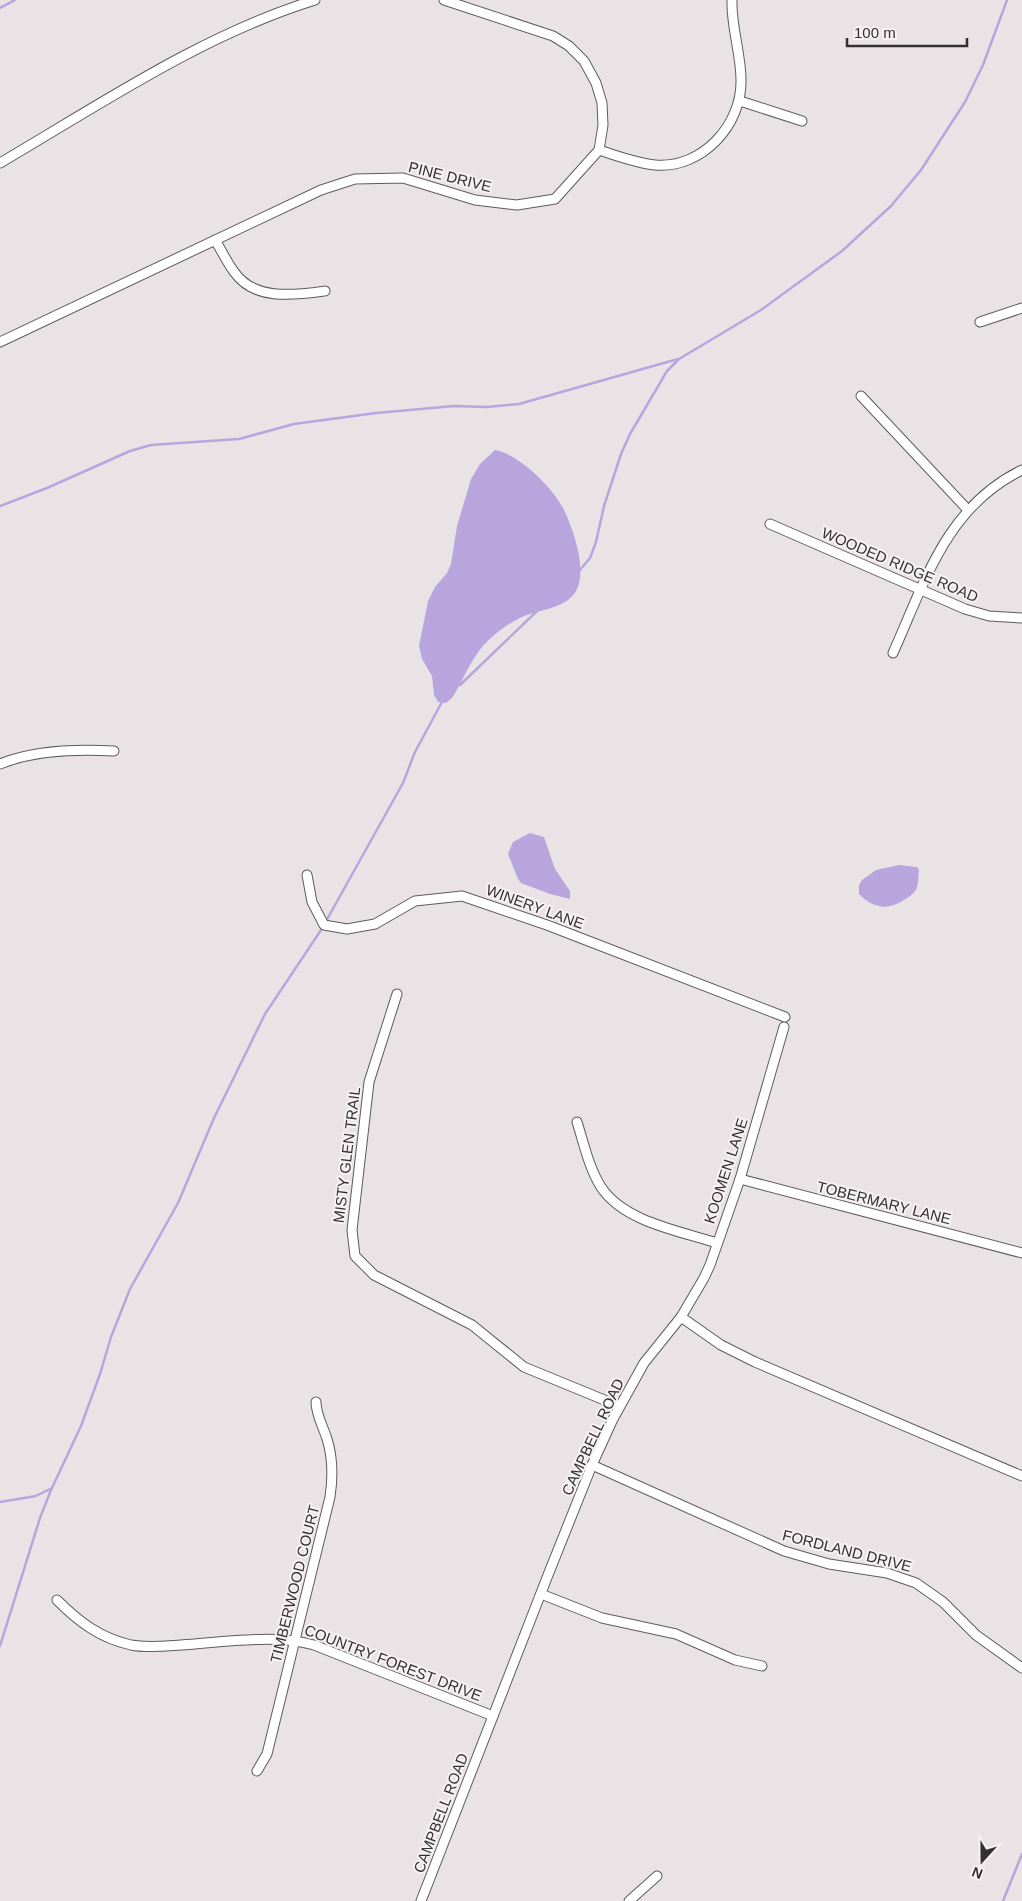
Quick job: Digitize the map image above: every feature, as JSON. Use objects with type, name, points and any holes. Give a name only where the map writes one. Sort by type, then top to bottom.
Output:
[{"type":"street","points":[[0,163],[170,63],[234,32],[315,0]]},
{"type":"street","points":[[444,0],[553,36],[569,46],[584,62],[596,83],[602,103],[603,125],[599,150],[634,161],[657,165],[676,163],[706,150],[729,126],[740,101],[741,66],[732,0]]},
{"type":"street","points":[[740,101],[802,121]]},
{"type":"street","name":"PINE DRIVE","points":[[0,342],[321,190],[355,180],[403,178],[475,200],[517,205],[555,200],[599,150]]},
{"type":"street","points":[[215,240],[236,275],[246,285],[260,291],[298,295],[325,291]]},
{"type":"street","points":[[980,322],[1022,308]]},
{"type":"street","points":[[861,396],[968,510]]},
{"type":"street","points":[[893,654],[942,546],[968,510],[999,482],[1022,470]]},
{"type":"street","name":"WOODED RIDGE ROAD","points":[[770,524],[978,614],[1000,618],[1022,618]]},
{"type":"street","points":[[0,764],[35,755],[67,751],[114,751]]},
{"type":"street","name":"WINERY LANE","points":[[306,876],[312,902],[324,925],[347,929],[376,924],[415,901],[462,896],[547,925],[785,1017]]},
{"type":"street","name":"MISTY GLEN TRAIL","points":[[397,994],[369,1082],[352,1230],[354,1256],[374,1275],[472,1325],[524,1367],[620,1406]]},
{"type":"street","name":"KOOMEN LANE","points":[[681,1317],[704,1278],[718,1242],[740,1179],[784,1027]]},
{"type":"street","points":[[577,1122],[595,1176],[602,1188],[618,1205],[645,1219],[718,1242]]},
{"type":"street","name":"TOBERMARY LANE","points":[[740,1179],[1022,1253]]},
{"type":"street","points":[[681,1317],[722,1345],[756,1362],[1022,1476]]},
{"type":"street","name":"CAMPBELL ROAD","points":[[421,1901],[592,1465],[620,1406],[644,1362],[681,1317]]},
{"type":"street","name":"TIMBERWOOD COURT","points":[[257,1772],[267,1754],[332,1483],[331,1453],[318,1416],[316,1402]]},
{"type":"street","name":"FORDLAND DRIVE","points":[[592,1465],[784,1551],[829,1564],[887,1573],[916,1583],[944,1602],[976,1635],[1022,1668]]},
{"type":"street","points":[[541,1594],[602,1618],[676,1634],[735,1660],[762,1666]]},
{"type":"street","name":"COUNTRY FOREST DRIVE","points":[[57,1600],[73,1617],[84,1625],[132,1645],[155,1647],[269,1639],[295,1640],[314,1645],[493,1716]]},
{"type":"street","points":[[629,1901],[657,1876]]},
{"type":"shaded area","points":[[495,450],[514,458],[524,465],[543,481],[558,500],[567,516],[578,548],[580,580],[577,589],[566,601],[520,618],[496,633],[477,654],[452,698],[446,703],[438,702],[434,695],[432,676],[422,659],[419,646],[428,601],[451,564],[457,526],[471,479],[480,464]]},
{"type":"shaded area","points":[[530,833],[544,837],[555,869],[570,891],[570,899],[521,883],[518,879],[508,854],[513,842]]},
{"type":"shaded area","points":[[899,865],[917,867],[919,870],[917,888],[909,897],[886,907],[875,905],[859,894],[859,885],[862,880],[876,870]]},
{"type":"waterway","points":[[0,8],[15,0]]},
{"type":"waterway","points":[[579,571],[590,558],[596,542],[604,506],[621,454],[630,434],[667,371],[679,359],[761,310],[842,251],[891,206],[921,170],[965,102],[983,65],[1007,0]]},
{"type":"waterway","points":[[0,506],[47,488],[130,451],[151,445],[239,439],[294,424],[376,413],[454,406],[487,407],[519,404],[678,359]]},
{"type":"waterway","points":[[460,685],[537,611]]},
{"type":"waterway","points":[[325,923],[403,783],[415,752],[443,700]]},
{"type":"waterway","points":[[0,1646],[40,1518],[81,1426],[111,1337],[130,1289],[178,1203],[214,1118],[265,1014],[323,927]]},
{"type":"waterway","points":[[0,1502],[36,1496],[50,1489]]},
{"type":"waterway","points":[[1003,1901],[1022,1854]]}]
